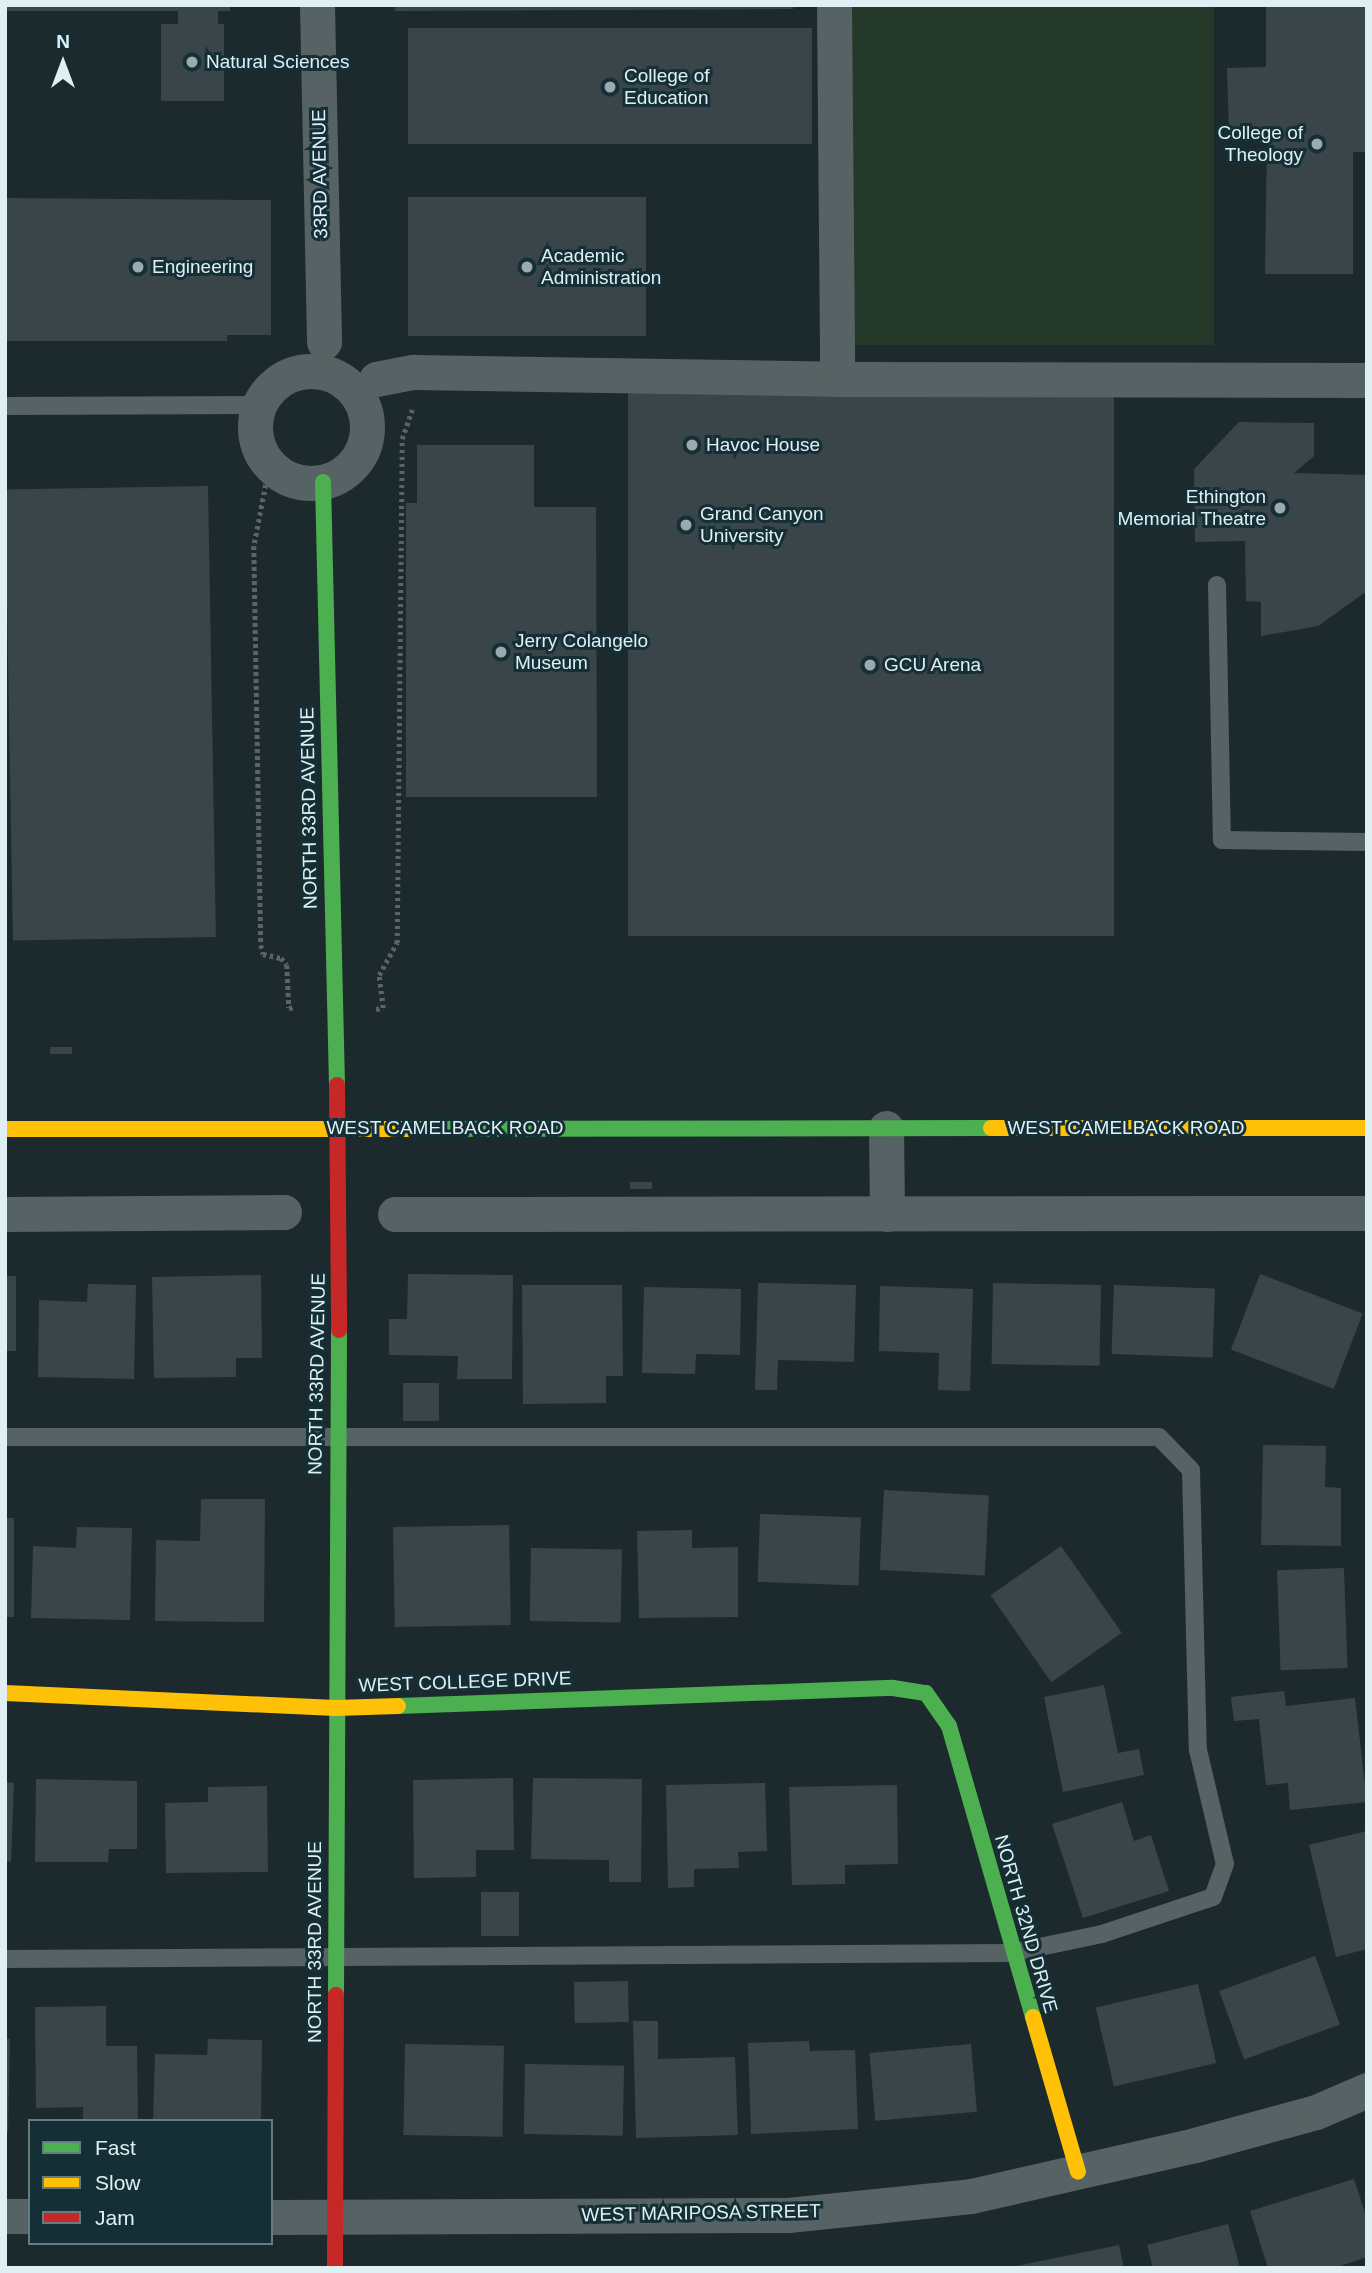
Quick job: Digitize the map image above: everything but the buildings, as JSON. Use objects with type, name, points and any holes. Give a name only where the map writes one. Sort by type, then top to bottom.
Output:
[{"type":"street","name":"33RD AVENUE","points":[[317,5],[324,342]]},
{"type":"street","points":[[834,5],[836,379]]},
{"type":"street","points":[[300,372],[335,376],[350,387],[366,416],[362,450],[340,475],[323,482],[289,479],[270,464],[256,439],[259,405],[283,379],[300,372]]},
{"type":"street","points":[[376,379],[413,372],[836,379],[1367,380]]},
{"type":"street","name":"NORTH 33RD AVENUE","points":[[323,482],[338,1128],[335,2268]]},
{"type":"street","points":[[886,1128],[887,1214]]},
{"type":"street","name":"WEST CAMELBACK ROAD","points":[[5,1129],[1367,1128]]},
{"type":"street","points":[[5,1214],[284,1212]]},
{"type":"street","points":[[395,1214],[1367,1213]]},
{"type":"street","name":"WEST COLLEGE DRIVE","points":[[5,1693],[336,1707],[893,1688],[926,1693]]},
{"type":"street","name":"NORTH 32ND DRIVE","points":[[926,1693],[949,1726],[1011,1953],[1078,2172]]},
{"type":"street","name":"WEST MARIPOSA STREET","points":[[273,2217],[788,2215],[971,2196],[1316,2112],[1367,2090]]},
{"type":"street","points":[[5,2216],[28,2216]]},
{"type":"lane","points":[[5,406],[259,405]]},
{"type":"lane","points":[[1217,585],[1222,839],[1367,842]]},
{"type":"lane","points":[[5,1437],[1158,1437],[1191,1470],[1198,1750],[1225,1864],[1213,1897],[1102,1934],[1011,1953],[5,1959]]},
{"type":"path","points":[[376,1009],[383,1008],[379,975],[397,943],[402,439],[412,419],[413,372]]},
{"type":"path","points":[[270,464],[254,547],[261,945],[263,954],[281,958],[287,965],[289,1008],[296,1007]]},
{"type":"green space","points":[[834,5],[1214,5],[1214,345],[834,345]]},
{"type":"traffic: fast","points":[[323,482],[337,1085]]},
{"type":"traffic: fast","points":[[425,1129],[991,1128]]},
{"type":"traffic: fast","points":[[336,1995],[339,1330]]},
{"type":"traffic: fast","points":[[398,1706],[893,1688],[926,1693],[949,1726],[1033,2017]]},
{"type":"traffic: slow","points":[[991,1128],[1367,1128]]},
{"type":"traffic: slow","points":[[5,1129],[425,1129]]},
{"type":"traffic: slow","points":[[5,1693],[336,1708],[398,1706]]},
{"type":"traffic: slow","points":[[1033,2017],[1078,2172]]},
{"type":"traffic: jam","points":[[337,1085],[339,1330]]},
{"type":"traffic: jam","points":[[335,2268],[336,1995]]},
{"type":"place","name":"Natural Sciences","points":[[192,62]]},
{"type":"place","name":"College of Education","points":[[610,87]]},
{"type":"place","name":"College of Theology","points":[[1317,144]]},
{"type":"place","name":"Engineering","points":[[138,267]]},
{"type":"place","name":"Academic Administration","points":[[527,267]]},
{"type":"place","name":"Havoc House","points":[[692,445]]},
{"type":"place","name":"Ethington Memorial Theatre","points":[[1280,508]]},
{"type":"place","name":"Grand Canyon University","points":[[686,525]]},
{"type":"place","name":"Jerry Colangelo Museum","points":[[501,652]]},
{"type":"place","name":"GCU Arena","points":[[870,665]]}]
